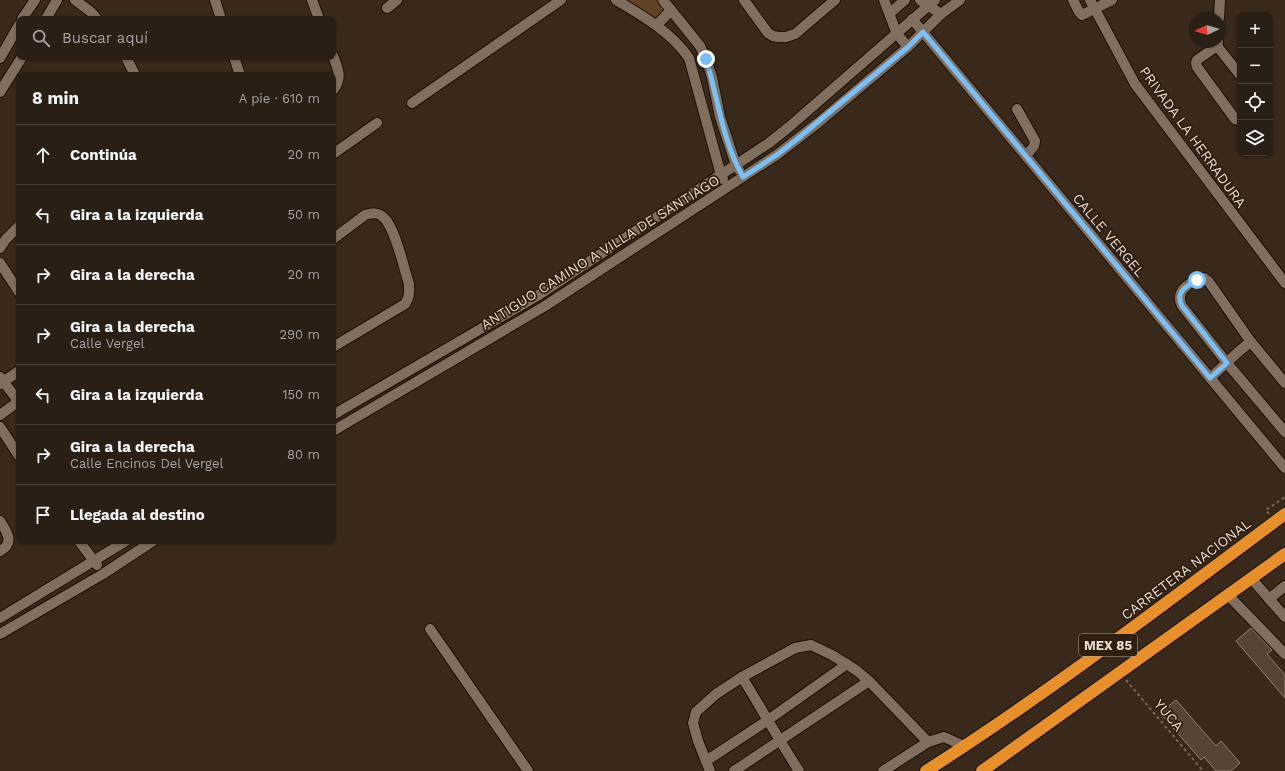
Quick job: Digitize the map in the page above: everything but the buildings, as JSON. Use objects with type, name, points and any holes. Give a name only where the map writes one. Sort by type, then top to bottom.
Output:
[{"type":"highway","name":"CARRETERA NACIONAL","points":[[926,771],[1074,669],[1176,596],[1285,514]]},
{"type":"highway","name":"MEX 85","points":[[982,771],[1285,554]]},
{"type":"street","points":[[24,16],[35,0]]},
{"type":"street","points":[[48,16],[57,0]]},
{"type":"street","points":[[75,0],[94,16]]},
{"type":"street","points":[[215,0],[220,16]]},
{"type":"street","points":[[312,0],[318,16]]},
{"type":"street","points":[[387,8],[397,0]]},
{"type":"street","points":[[412,103],[561,0]]},
{"type":"street","points":[[616,0],[657,26],[684,51],[689,58],[721,175],[728,188]]},
{"type":"street","points":[[663,0],[700,46],[706,59],[712,77],[720,117],[736,165],[743,177]]},
{"type":"street","points":[[744,0],[768,33],[773,36],[786,37],[796,34],[835,0]]},
{"type":"street","points":[[884,0],[897,34],[908,47]]},
{"type":"street","points":[[890,13],[905,0]]},
{"type":"street","name":"ANTIGUO CAMINO A VILLA DE SANTIAGO","points":[[336,429],[546,306],[778,154],[908,47],[941,14],[960,0]]},
{"type":"street","points":[[1073,0],[1082,15],[1092,4],[1112,0]]},
{"type":"street","points":[[1219,12],[1220,0]]},
{"type":"street","points":[[336,413],[538,296],[769,143],[897,34],[928,2],[941,14]]},
{"type":"street","name":"PRIVADA LA HERRADURA","points":[[1092,4],[1134,84],[1285,284]]},
{"type":"street","points":[[657,26],[671,10]]},
{"type":"street","name":"CALLE VERGEL","points":[[912,19],[1285,468]]},
{"type":"street","points":[[0,58],[16,30]]},
{"type":"street","points":[[1212,48],[1197,60],[1197,67],[1237,119]]},
{"type":"street","points":[[1220,48],[1237,71]]},
{"type":"street","points":[[0,92],[20,60]]},
{"type":"street","points":[[128,60],[134,72]]},
{"type":"street","points":[[235,60],[239,72]]},
{"type":"street","points":[[334,60],[339,76],[336,87]]},
{"type":"street","points":[[1017,109],[1035,141],[1034,146],[1026,156]]},
{"type":"street","points":[[336,152],[377,123]]},
{"type":"street","points":[[336,237],[365,215],[376,213],[382,216],[391,226],[409,284],[408,300],[405,304],[336,345]]},
{"type":"street","points":[[0,248],[6,239],[16,229]]},
{"type":"street","points":[[0,263],[16,287]]},
{"type":"street","points":[[1285,383],[1251,342],[1209,282],[1204,278],[1197,280],[1182,290],[1179,300],[1182,306],[1227,363],[1285,432]]},
{"type":"street","points":[[1210,378],[1242,348],[1251,342]]},
{"type":"street","points":[[16,373],[1,381],[16,398]]},
{"type":"street","points":[[0,415],[16,404]]},
{"type":"street","points":[[0,427],[16,451]]},
{"type":"street","points":[[0,521],[9,538],[8,544],[0,551]]},
{"type":"street","points":[[81,544],[103,574]]},
{"type":"street","points":[[0,618],[120,544]]},
{"type":"street","points":[[127,544],[132,554]]},
{"type":"street","points":[[0,634],[103,574],[148,544]]},
{"type":"street","points":[[1251,578],[1285,617]]},
{"type":"street","points":[[1269,599],[1285,586]]},
{"type":"street","points":[[1228,595],[1285,654]]},
{"type":"street","points":[[430,629],[528,771]]},
{"type":"street","points":[[710,771],[693,723],[696,712],[716,694],[742,677],[795,648],[811,645],[847,664],[869,681],[928,742]]},
{"type":"street","points":[[706,761],[768,720],[847,664]]},
{"type":"street","points":[[742,677],[798,771]]},
{"type":"street","points":[[734,771],[869,681]]},
{"type":"street","points":[[883,771],[928,742],[944,737],[964,746]]},
{"type":"path","name":"YUCA","points":[[1120,673],[1203,771]]},
{"type":"shaded area","points":[[627,0],[658,0],[664,8],[664,12],[659,18],[655,19]]},
{"type":"route","points":[[706,59],[712,77],[720,117],[736,165],[743,177],[796,140],[908,47],[923,32],[1210,378],[1227,363],[1182,306],[1179,300],[1182,290],[1197,280]]}]
